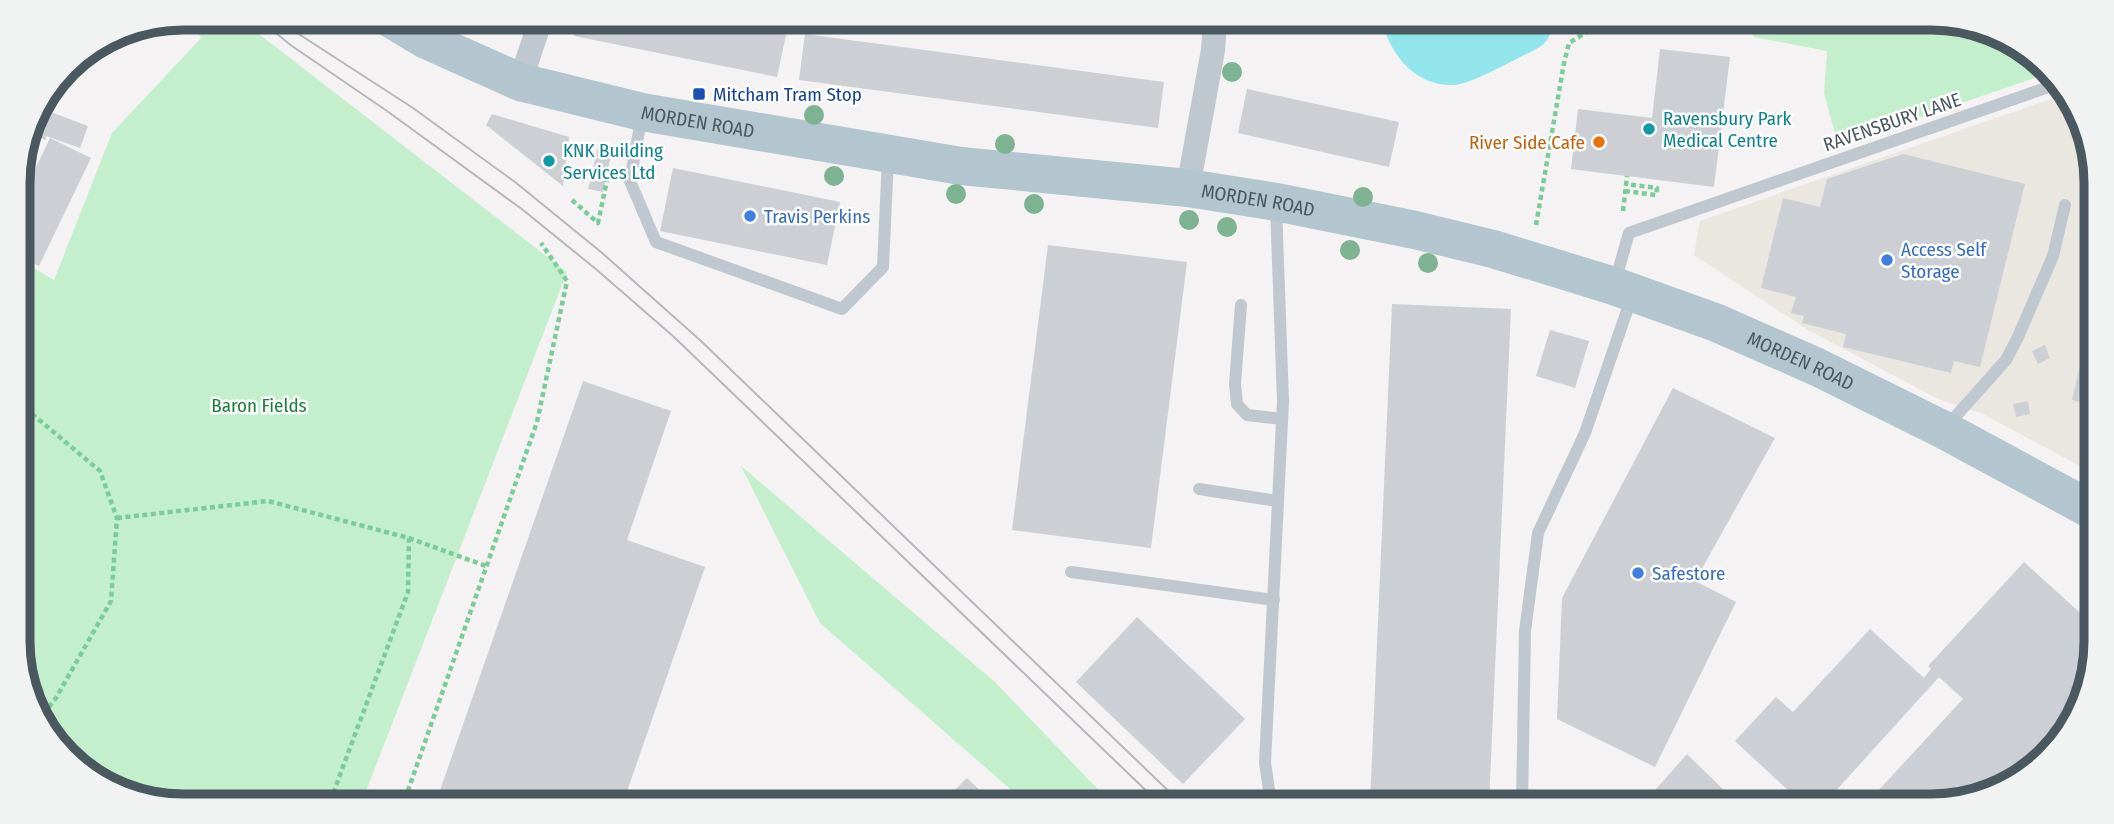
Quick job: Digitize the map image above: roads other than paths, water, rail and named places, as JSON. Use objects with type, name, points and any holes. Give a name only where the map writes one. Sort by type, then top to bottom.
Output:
[{"type":"main road","name":"MORDEN ROAD","points":[[409,30],[520,82],[642,112],[961,166],[1188,188],[1276,202],[1493,249],[1623,289],[1717,323],[1944,430],[2084,506]]},
{"type":"street","points":[[520,82],[537,30]]},
{"type":"street","points":[[1188,188],[1214,30]]},
{"type":"lane","name":"RAVENSBURY LANE","points":[[1623,289],[1629,233],[2049,87]]},
{"type":"lane","points":[[642,112],[630,181],[656,242],[842,309],[883,267],[888,153]]},
{"type":"lane","points":[[1269,794],[1265,763],[1282,419],[1276,202]]},
{"type":"lane","points":[[1944,430],[2006,360],[2053,256],[2065,205]]},
{"type":"lane","points":[[1522,794],[1525,631],[1538,533],[1585,433],[1623,289]]},
{"type":"lane","points":[[1241,305],[1235,384],[1237,404],[1247,415],[1282,419]]},
{"type":"lane","points":[[1199,489],[1278,501]]},
{"type":"lane","points":[[1071,572],[1273,600]]},
{"type":"waterway","points":[[1415,30],[1432,51],[1452,57],[1512,30]]},
{"type":"tram line","points":[[272,30],[523,210],[674,337],[1150,794]]},
{"type":"tram line","points":[[293,30],[413,108],[515,182],[601,252],[701,341],[1172,794]]},
{"type":"place","name":"Mitcham Tram Stop","points":[[699,94]]},
{"type":"place","name":"Ravensbury Park Medical Centre","points":[[1649,129]]},
{"type":"place","name":"River Side Cafe","points":[[1599,142]]},
{"type":"place","name":"KNK Building Services Ltd","points":[[549,161]]},
{"type":"place","name":"Travis Perkins","points":[[750,216]]},
{"type":"place","name":"Access Self Storage","points":[[1887,260]]},
{"type":"place","name":"Safestore","points":[[1638,573]]},
{"type":"park label","name":"Baron Fields","points":[[259,405]]}]
